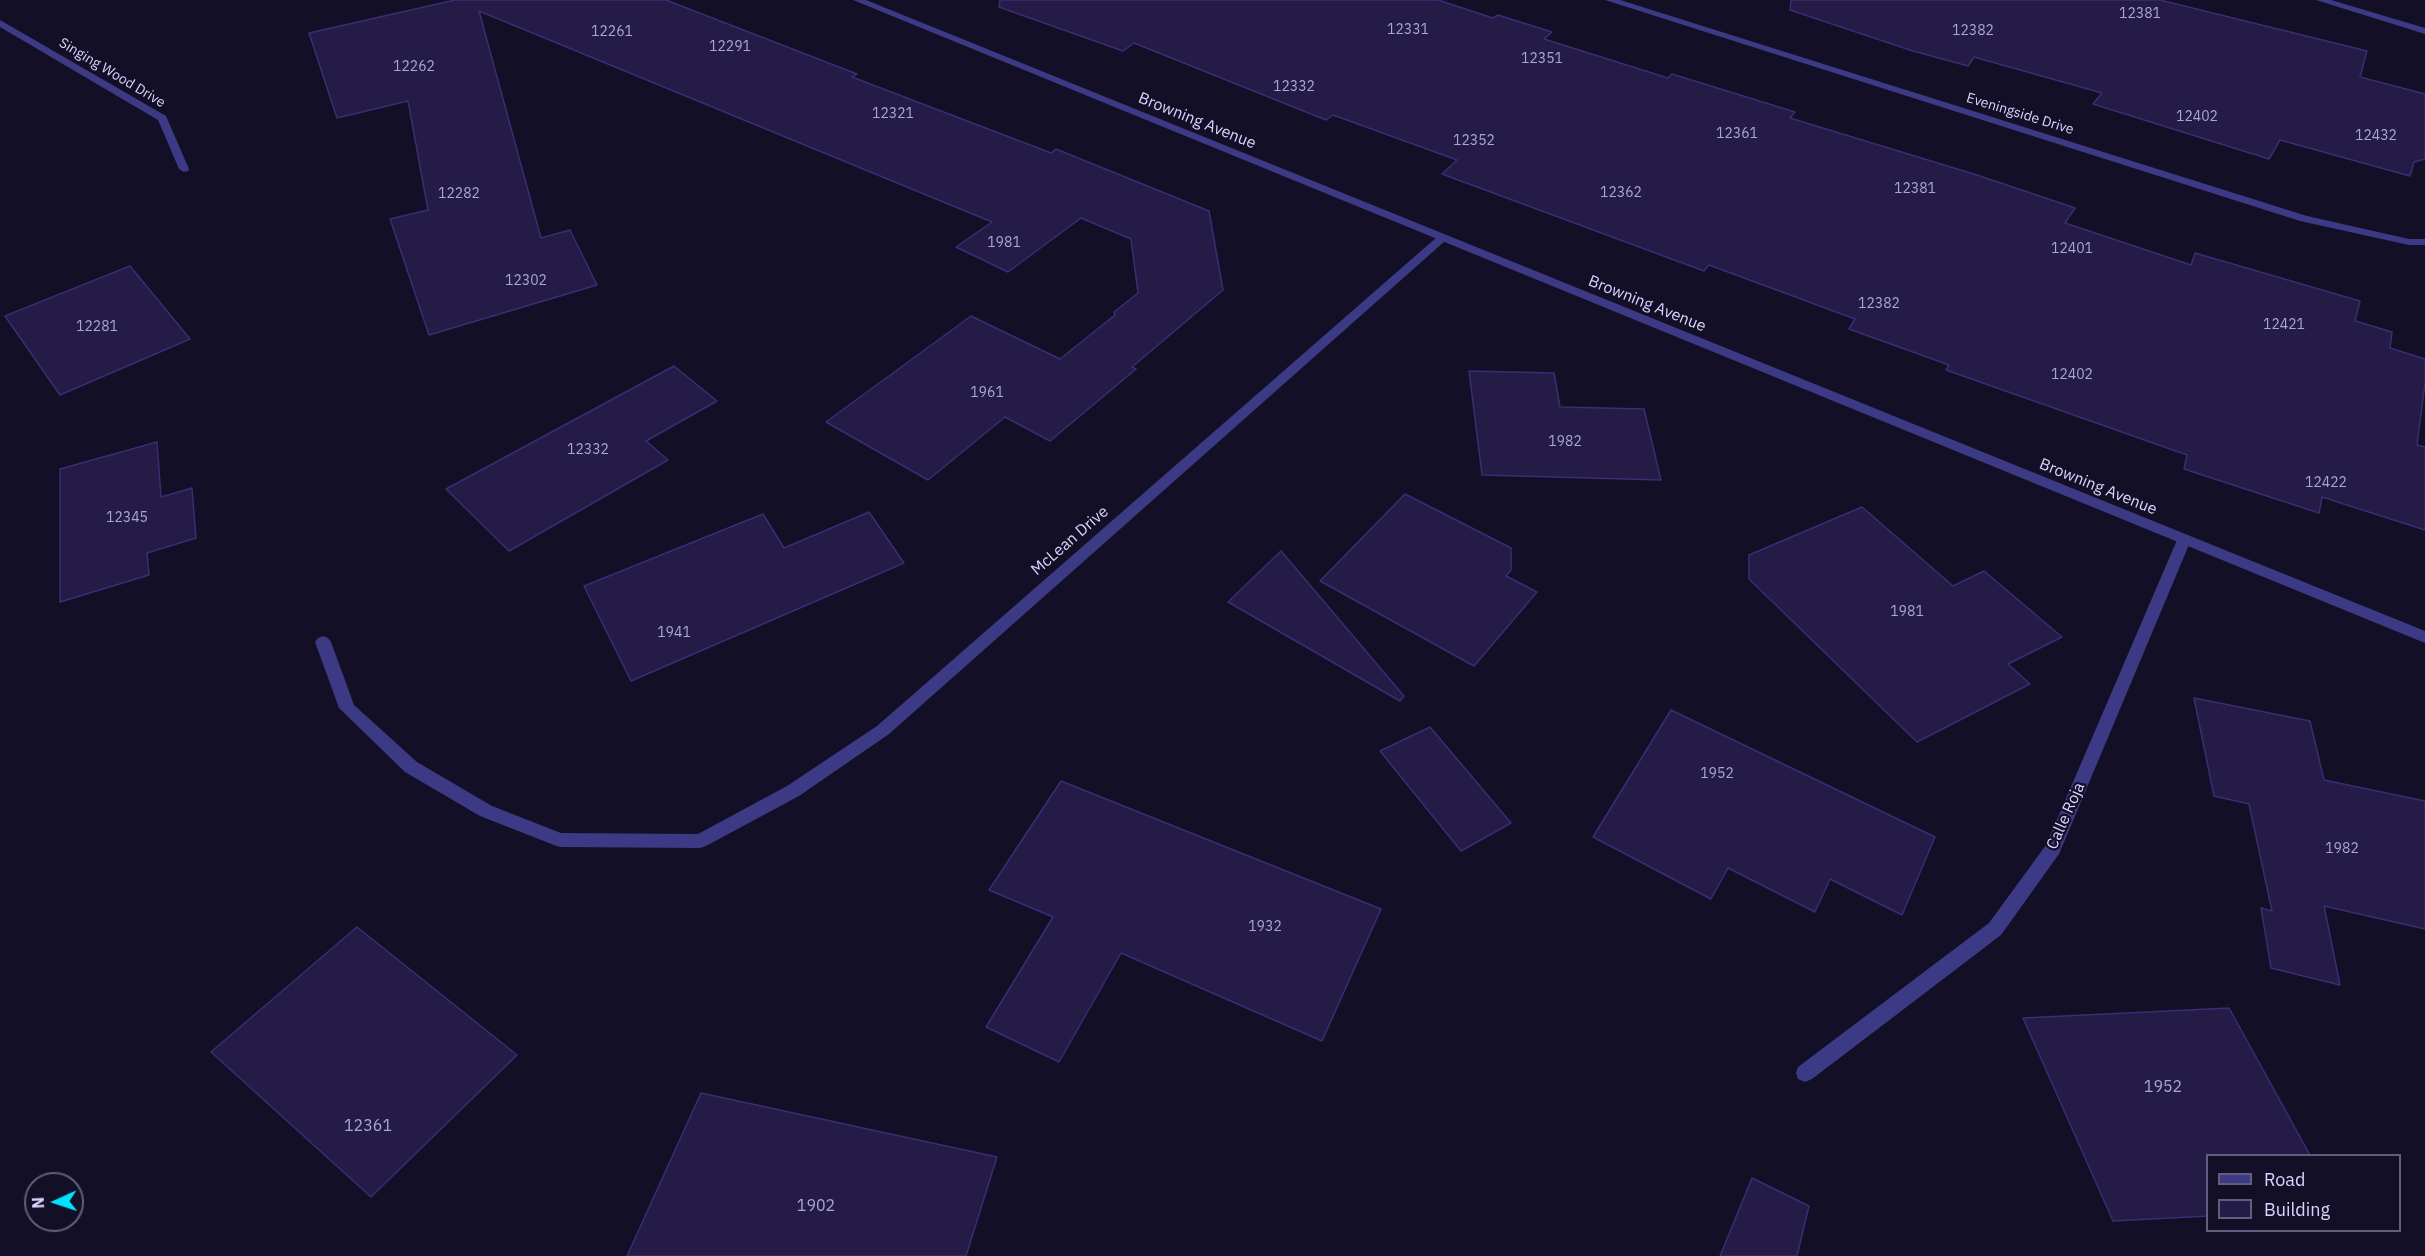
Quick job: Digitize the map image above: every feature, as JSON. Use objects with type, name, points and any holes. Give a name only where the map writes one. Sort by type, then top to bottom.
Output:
[{"type":"street","name":"Browning Avenue","points":[[858,0],[1441,239],[2425,637]]},
{"type":"street","name":"Eveningside Drive","points":[[1610,0],[2304,219],[2409,242],[2425,242]]},
{"type":"street","points":[[2321,0],[2425,31]]},
{"type":"street","name":"Singing Wood Drive","points":[[0,23],[162,118],[184,169]]},
{"type":"street","name":"McLean Drive","points":[[323,642],[347,708],[411,767],[486,811],[560,840],[700,841],[793,791],[883,730],[1441,239]]},
{"type":"street","name":"Calle Roja","points":[[1805,1072],[1995,929],[2053,849],[2184,540]]},
{"type":"building","points":[[455,0],[666,0],[857,74],[852,77],[1051,153],[1056,149],[1209,211],[1223,290],[1132,367],[1136,369],[1050,441],[1005,417],[928,480],[826,422],[971,316],[1060,359],[1115,315],[1114,312],[1138,293],[1131,239],[1081,218],[1008,272],[956,247],[992,222],[479,11],[541,238],[570,230],[597,285],[429,335],[390,219],[428,210],[408,101],[337,118],[309,33]]},
{"type":"building","points":[[1000,0],[1438,0],[1493,18],[1498,15],[1552,32],[1544,39],[1668,78],[1672,74],[1795,112],[1790,118],[1977,175],[2075,208],[2065,223],[2191,265],[2195,253],[2360,301],[2355,321],[2392,332],[2390,348],[2425,359],[2425,383],[2417,445],[2425,447],[2425,530],[2322,497],[2319,513],[2184,469],[2187,455],[1946,370],[1949,365],[1849,329],[1855,319],[1709,265],[1704,271],[1442,174],[1457,160],[1333,115],[1326,120],[1134,43],[1123,51],[999,7]]},
{"type":"building","points":[[1791,0],[2160,0],[2367,51],[2360,77],[2425,94],[2425,159],[2414,162],[2410,176],[2280,140],[2269,159],[2093,104],[2102,93],[1974,57],[1968,66],[1913,51],[1790,10]]},
{"type":"building","points":[[130,266],[190,339],[60,395],[5,316]]},
{"type":"building","points":[[674,366],[717,401],[646,441],[668,460],[509,551],[446,489]]},
{"type":"building","points":[[1469,371],[1554,373],[1560,407],[1644,409],[1661,480],[1482,475]]},
{"type":"building","points":[[157,442],[161,497],[192,488],[196,538],[147,553],[149,575],[60,602],[60,469]]},
{"type":"building","points":[[1405,494],[1511,548],[1511,570],[1506,576],[1537,592],[1474,666],[1320,581]]},
{"type":"building","points":[[1862,507],[1953,586],[1984,571],[2062,637],[2008,664],[2030,684],[1917,742],[1749,579],[1749,555]]},
{"type":"building","points":[[869,512],[904,563],[631,681],[584,586],[763,514],[784,548]]},
{"type":"building","points":[[1281,551],[1404,696],[1400,701],[1228,602]]},
{"type":"building","points":[[2194,698],[2310,721],[2324,780],[2425,801],[2425,929],[2324,906],[2340,985],[2271,968],[2261,908],[2272,911],[2249,804],[2214,796]]},
{"type":"building","points":[[1671,710],[1935,837],[1902,915],[1830,879],[1815,912],[1728,868],[1711,899],[1593,837]]},
{"type":"building","points":[[1430,727],[1511,823],[1461,851],[1380,751]]},
{"type":"building","points":[[1061,781],[1381,909],[1322,1041],[1121,953],[1059,1062],[986,1027],[1053,917],[989,890]]},
{"type":"building","points":[[357,927],[517,1055],[371,1197],[211,1052]]},
{"type":"building","points":[[2229,1008],[2309,1154],[2206,1154],[2206,1216],[2113,1221],[2023,1018]]},
{"type":"building","points":[[701,1093],[997,1157],[966,1256],[627,1256]]},
{"type":"building","points":[[1752,1178],[1809,1206],[1797,1256],[1720,1256]]}]
